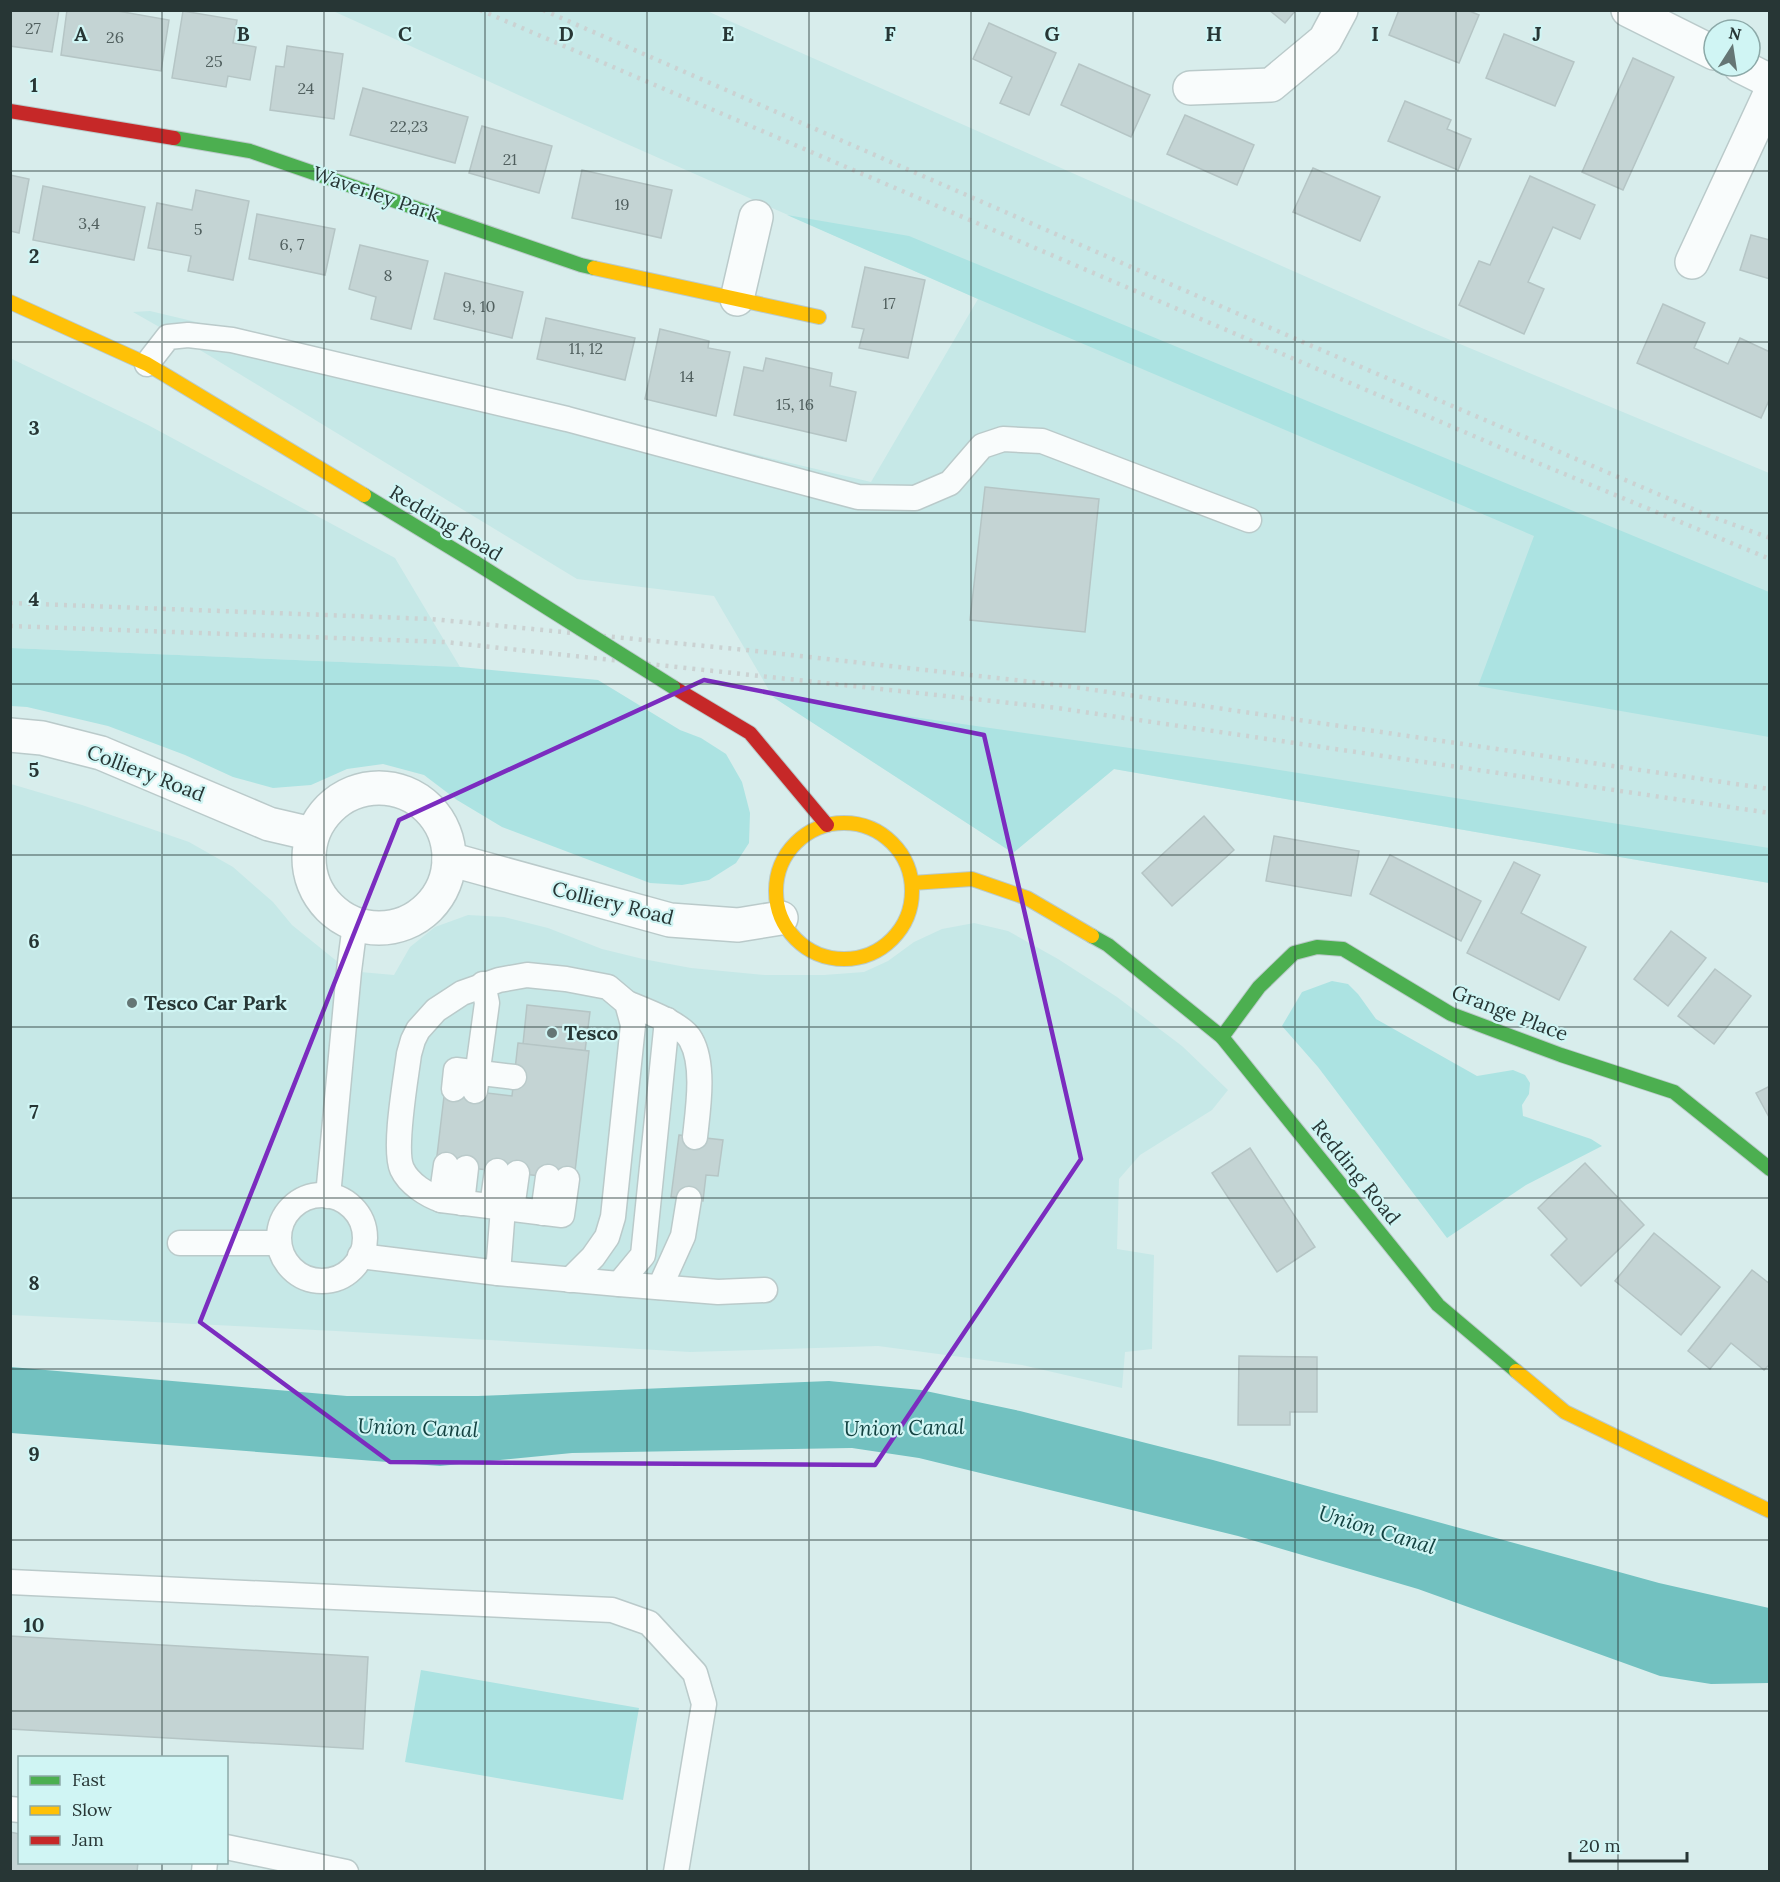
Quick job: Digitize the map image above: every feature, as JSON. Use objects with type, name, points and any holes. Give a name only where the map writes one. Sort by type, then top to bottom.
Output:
[{"type":"main road","name":"Waverley Park","points":[[10,111],[250,151],[581,264],[819,317]]},
{"type":"main road","name":"Redding Road","points":[[10,302],[147,364],[476,563],[750,733],[827,825]]},
{"type":"main road","points":[[850,823],[872,829],[891,842],[905,861],[912,883],[911,904],[903,924],[890,941],[872,953],[851,959],[830,958],[809,950],[792,936],[781,918],[775,895],[778,872],[788,850],[805,834],[827,825],[850,823]]},
{"type":"main road","name":"Redding Road","points":[[912,883],[972,879],[1027,898],[1108,945],[1222,1037],[1438,1305],[1564,1412],[1770,1511]]},
{"type":"main road","name":"Grange Place","points":[[1222,1037],[1259,987],[1294,953],[1317,947],[1343,949],[1451,1014],[1561,1055],[1674,1092],[1770,1169]]},
{"type":"street","points":[[1190,88],[1271,85],[1325,40],[1341,10]]},
{"type":"street","points":[[1629,10],[1702,47]]},
{"type":"street","points":[[1692,262],[1770,94]]},
{"type":"street","points":[[737,299],[756,217]]},
{"type":"street","name":"Colliery Road","points":[[10,735],[42,738],[101,753],[269,824],[312,834]]},
{"type":"street","points":[[386,788],[409,794],[429,807],[443,826],[450,849],[448,873],[439,896],[423,914],[401,925],[379,928],[356,924],[336,914],[321,898],[311,878],[308,856],[312,834],[324,814],[341,798],[363,789],[386,788]]},
{"type":"street","name":"Colliery Road","points":[[449,859],[670,920],[738,925],[781,918]]},
{"type":"lane","points":[[147,364],[168,337],[188,335],[232,340],[567,419],[858,497],[915,498],[950,483],[982,446],[1003,439],[1042,441],[1249,520]]},
{"type":"lane","points":[[328,1196],[348,982],[356,924]]},
{"type":"lane","points":[[560,1181],[553,1214],[452,1202],[419,1190],[402,1169],[399,1144],[409,1054],[413,1040],[418,1030],[436,1010],[462,993],[483,984],[527,975],[566,979],[608,987],[627,1003],[667,1020],[691,1038],[698,1061],[699,1100],[695,1137]]},
{"type":"lane","points":[[483,984],[487,1003],[466,1081],[509,1083]]},
{"type":"lane","points":[[570,1280],[593,1257],[608,1237],[613,1217],[633,1025],[627,1003]]},
{"type":"lane","points":[[619,1284],[643,1255],[667,1020]]},
{"type":"lane","points":[[452,1202],[456,1167]]},
{"type":"lane","points":[[498,1272],[507,1172]]},
{"type":"lane","points":[[313,1196],[328,1196],[348,1204],[362,1222],[365,1236],[363,1251],[356,1264],[345,1274],[333,1280],[319,1281],[306,1278],[295,1271],[286,1261],[278,1242],[282,1222],[289,1210],[313,1196]]},
{"type":"lane","points":[[660,1287],[683,1236],[689,1199]]},
{"type":"lane","points":[[180,1243],[278,1242]]},
{"type":"lane","points":[[360,1256],[570,1280],[718,1292],[765,1290]]},
{"type":"lane","points":[[10,1582],[612,1610],[649,1623],[695,1673],[704,1704],[676,1872]]},
{"type":"lane","points":[[228,1847],[346,1872]]},
{"type":"highlighted area","points":[[704,680],[984,735],[1081,1159],[875,1465],[390,1462],[200,1322],[399,820]]},
{"type":"shaded area","points":[[333,11],[707,11],[1424,329],[1769,473],[1769,883],[1114,769],[1013,853],[773,697],[714,596],[577,579],[205,353],[133,312],[150,311],[871,482],[978,299]]},
{"type":"shaded area","points":[[787,215],[909,236],[1769,592],[1769,737],[1478,686],[1534,536]]},
{"type":"shaded area","points":[[10,358],[148,425],[395,558],[460,667],[11,648]]},
{"type":"shaded area","points":[[11,648],[460,667],[598,680],[680,730],[701,738],[726,754],[742,782],[750,813],[749,843],[736,863],[709,880],[682,885],[650,883],[502,827],[457,800],[424,775],[383,764],[347,769],[311,785],[273,788],[233,777],[185,755],[108,726],[27,707],[11,706]]},
{"type":"shaded area","points":[[773,697],[1242,764],[1769,848],[1769,883],[1114,769],[1013,853]]},
{"type":"shaded area","points":[[11,784],[82,805],[189,842],[233,867],[273,902],[292,925],[349,971],[394,975],[410,947],[435,927],[468,915],[504,917],[548,928],[602,949],[643,959],[691,968],[765,975],[864,972],[888,961],[914,942],[942,929],[974,923],[1008,931],[1058,959],[1117,997],[1182,1046],[1228,1090],[1212,1110],[1140,1155],[1119,1179],[1117,1249],[1154,1255],[1152,1349],[1125,1352],[1122,1388],[1022,1365],[878,1346],[690,1352],[11,1315]]},
{"type":"shaded area","points":[[1332,981],[1348,984],[1376,1019],[1477,1076],[1513,1070],[1525,1075],[1530,1083],[1529,1094],[1522,1105],[1523,1116],[1591,1139],[1602,1146],[1526,1185],[1447,1238],[1318,1067],[1282,1026],[1302,992]]},
{"type":"shaded area","points":[[421,1670],[639,1708],[623,1800],[405,1762]]},
{"type":"water","name":"Union Canal","points":[[11,1367],[347,1396],[478,1396],[829,1381],[921,1390],[1020,1411],[1213,1460],[1659,1583],[1769,1608],[1769,1683],[1711,1684],[1660,1676],[1418,1589],[1238,1536],[919,1458],[852,1448],[572,1453],[440,1466],[11,1433]]},
{"type":"building","points":[[10,10],[59,10],[52,52],[10,46]]},
{"type":"building","points":[[67,10],[112,10],[169,20],[161,71],[61,55]]},
{"type":"building","points":[[1269,10],[1296,10],[1285,23]]},
{"type":"building","points":[[1399,10],[1467,10],[1479,15],[1459,63],[1389,35]]},
{"type":"building","points":[[183,11],[237,20],[233,43],[256,47],[250,80],[228,76],[226,87],[172,78]]},
{"type":"building","points":[[989,23],[1056,53],[1029,115],[1000,103],[1012,77],[973,59]]},
{"type":"building","points":[[1504,34],[1574,62],[1555,106],[1486,78]]},
{"type":"building","points":[[287,46],[343,54],[334,119],[270,110],[276,66],[284,67]]},
{"type":"building","points":[[1633,58],[1674,77],[1623,190],[1582,172]]},
{"type":"building","points":[[1079,64],[1150,95],[1131,137],[1061,105]]},
{"type":"building","points":[[363,88],[468,117],[455,163],[350,135]]},
{"type":"building","points":[[1405,101],[1451,120],[1447,129],[1471,139],[1458,170],[1388,141]]},
{"type":"building","points":[[1185,115],[1254,145],[1237,185],[1167,154]]},
{"type":"building","points":[[482,126],[552,146],[539,193],[469,173]]},
{"type":"building","points":[[1313,168],[1380,197],[1360,241],[1293,212]]},
{"type":"building","points":[[582,170],[672,190],[661,238],[572,218]]},
{"type":"building","points":[[10,175],[29,179],[19,233],[10,231]]},
{"type":"building","points":[[1530,176],[1595,205],[1580,239],[1553,227],[1528,282],[1544,289],[1524,334],[1459,305],[1479,261],[1490,265]]},
{"type":"building","points":[[43,186],[145,207],[134,260],[33,240]]},
{"type":"building","points":[[196,190],[249,201],[233,280],[188,271],[191,256],[148,248],[157,203],[192,210]]},
{"type":"building","points":[[257,214],[335,229],[325,275],[249,259]]},
{"type":"building","points":[[1751,235],[1770,240],[1770,279],[1740,270]]},
{"type":"building","points":[[360,245],[428,261],[411,329],[371,319],[376,297],[349,289]]},
{"type":"building","points":[[865,267],[925,280],[908,358],[859,348],[864,329],[852,327]]},
{"type":"building","points":[[445,273],[523,292],[512,338],[434,319]]},
{"type":"building","points":[[1663,304],[1705,323],[1694,348],[1728,364],[1740,338],[1770,352],[1770,398],[1761,418],[1637,363]]},
{"type":"building","points":[[546,318],[635,338],[625,380],[537,359]]},
{"type":"building","points":[[660,329],[709,341],[708,348],[730,352],[716,416],[645,399]]},
{"type":"building","points":[[766,358],[832,373],[830,386],[856,392],[846,441],[734,415],[744,367],[763,371]]},
{"type":"building","points":[[985,487],[1099,499],[1085,632],[970,620]]},
{"type":"building","points":[[1204,816],[1234,850],[1172,906],[1142,873]]},
{"type":"building","points":[[1274,836],[1359,851],[1351,896],[1266,881]]},
{"type":"building","points":[[1390,855],[1481,901],[1461,941],[1370,894]]},
{"type":"building","points":[[1514,862],[1540,875],[1521,913],[1586,947],[1559,1000],[1467,953]]},
{"type":"building","points":[[1671,931],[1706,958],[1668,1006],[1634,979]]},
{"type":"building","points":[[1715,969],[1751,996],[1714,1044],[1678,1016]]},
{"type":"building","points":[[527,1005],[590,1012],[585,1051],[523,1044]]},
{"type":"building","points":[[518,1043],[589,1051],[574,1180],[436,1164],[445,1088],[512,1096]]},
{"type":"building","points":[[1770,1086],[1770,1119],[1756,1093]]},
{"type":"building","points":[[679,1135],[723,1140],[718,1176],[706,1175],[703,1201],[671,1197]]},
{"type":"building","points":[[1250,1148],[1315,1247],[1277,1272],[1212,1173]]},
{"type":"building","points":[[1585,1163],[1644,1225],[1581,1286],[1551,1255],[1567,1239],[1538,1208]]},
{"type":"building","points":[[1654,1233],[1720,1287],[1681,1335],[1615,1281]]},
{"type":"building","points":[[1752,1270],[1770,1284],[1770,1364],[1764,1370],[1731,1343],[1710,1369],[1688,1351]]},
{"type":"building","points":[[1239,1356],[1317,1357],[1317,1412],[1290,1412],[1290,1425],[1238,1425]]},
{"type":"building","points":[[10,1636],[368,1657],[363,1749],[10,1729]]},
{"type":"building","points":[[10,1832],[18,1834],[18,1864],[138,1864],[137,1872],[10,1872]]},
{"type":"railway","points":[[480,10],[1504,449],[1770,559]]},
{"type":"railway","points":[[543,10],[1305,343],[1707,515],[1770,538]]},
{"type":"railway","points":[[10,603],[431,619],[746,650],[1060,685],[1770,789]]},
{"type":"railway","points":[[10,626],[445,642],[1057,708],[1770,813]]},
{"type":"traffic: fast","points":[[174,138],[250,151],[594,268]]},
{"type":"traffic: fast","points":[[364,495],[476,563]]},
{"type":"traffic: fast","points":[[476,563],[673,687]]},
{"type":"traffic: fast","points":[[1092,936],[1108,945],[1222,1037],[1438,1305],[1516,1371]]},
{"type":"traffic: fast","points":[[1222,1037],[1259,987],[1294,953],[1317,947],[1343,949],[1451,1014],[1561,1055],[1674,1092],[1770,1169]]},
{"type":"traffic: slow","points":[[594,268],[819,317]]},
{"type":"traffic: slow","points":[[10,302],[147,364],[364,495]]},
{"type":"traffic: slow","points":[[844,823],[870,828],[892,843],[907,865],[912,891],[907,917],[892,939],[870,954],[844,959],[818,954],[796,939],[781,917],[776,891],[781,865],[796,843],[818,828],[844,823]]},
{"type":"traffic: slow","points":[[912,883],[972,879],[1027,898],[1092,936]]},
{"type":"traffic: slow","points":[[1516,1371],[1565,1412],[1770,1511]]},
{"type":"traffic: jam","points":[[10,111],[174,138]]},
{"type":"traffic: jam","points":[[673,687],[750,733],[827,825]]},
{"type":"place","name":"Tesco Car Park","points":[[132,1003]]},
{"type":"place","name":"Tesco","points":[[552,1033]]}]
